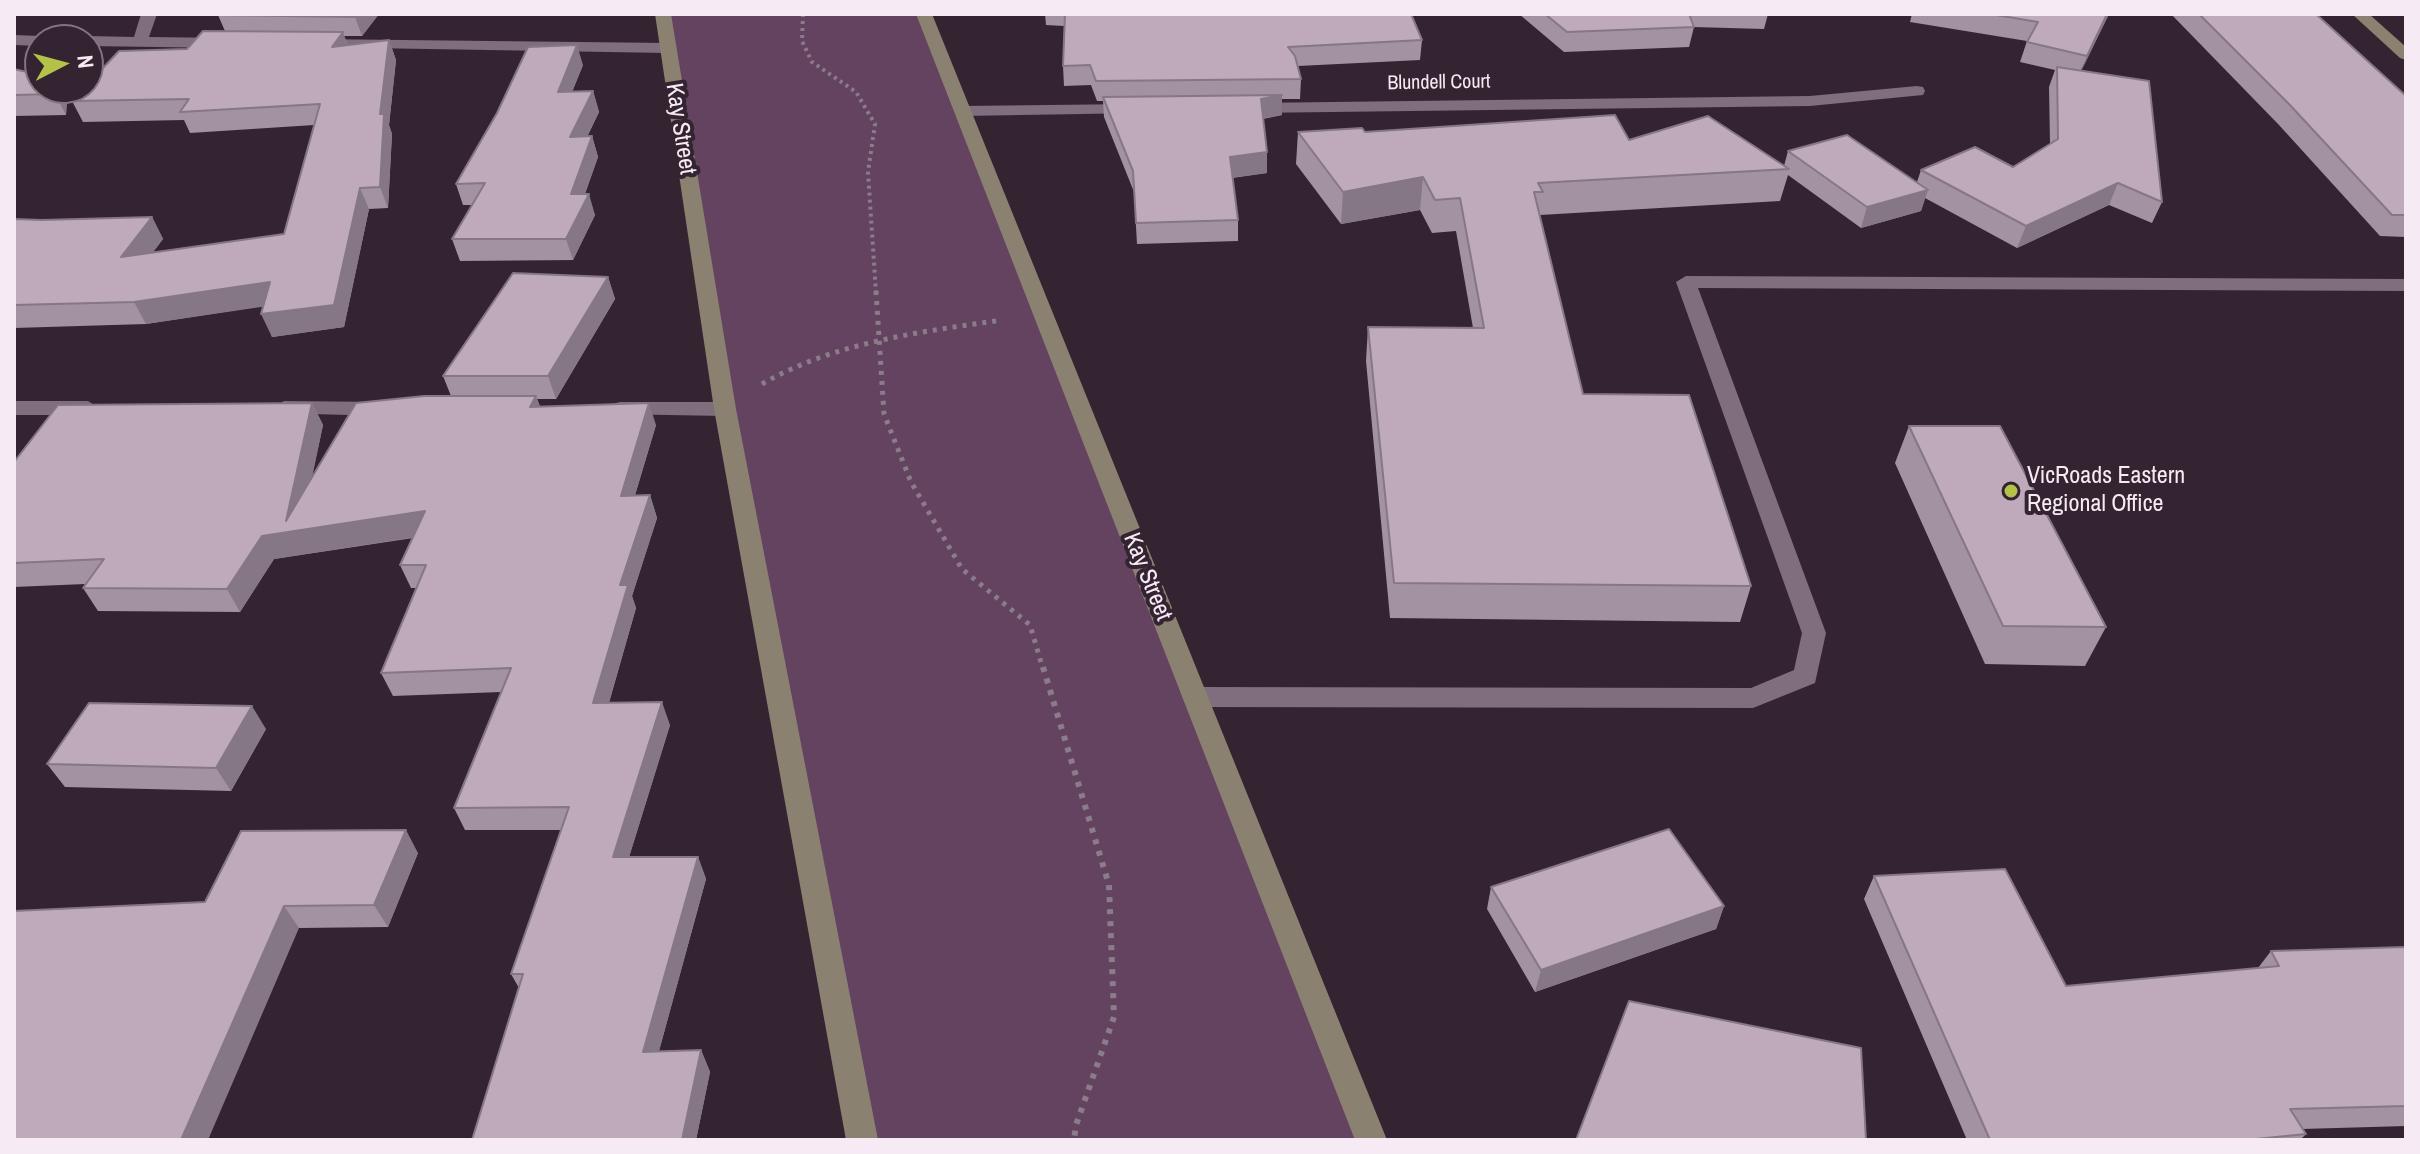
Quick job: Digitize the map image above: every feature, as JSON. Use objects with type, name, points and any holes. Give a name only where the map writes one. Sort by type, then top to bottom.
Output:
[{"type":"street","points":[[140,42],[149,14]]},
{"type":"street","name":"Kay Street","points":[[663,14],[725,409],[862,1140]]},
{"type":"street","name":"Kay Street","points":[[924,14],[1371,1140]]},
{"type":"street","points":[[2360,14],[2406,55]]},
{"type":"street","points":[[104,41],[236,43]]},
{"type":"street","points":[[300,44],[667,48]]},
{"type":"street","name":"Blundell Court","points":[[1229,108],[1810,101],[1917,91]]},
{"type":"street","points":[[962,111],[1150,109]]},
{"type":"street","points":[[1195,697],[1753,698],[1806,676],[1814,633],[1686,282],[2406,285]]},
{"type":"street","points":[[14,408],[109,408]]},
{"type":"street","points":[[267,408],[409,409]]},
{"type":"street","points":[[598,409],[725,409]]},
{"type":"path","points":[[803,14],[802,41],[812,62],[856,92],[875,124],[868,172],[884,414],[911,482],[962,569],[1030,625],[1109,885],[1114,1017],[1076,1125],[1074,1140]]},
{"type":"path","points":[[725,409],[779,372],[879,343],[1042,314]]},
{"type":"shaded area","points":[[663,14],[927,14],[1372,1140],[862,1140]]},
{"type":"building","points":[[219,14],[357,14],[355,17]]},
{"type":"building","points":[[1065,14],[1411,14],[1422,40],[1288,47],[1295,56],[1301,79],[1096,81],[1090,65],[1063,66]]},
{"type":"building","points":[[1545,14],[1689,14],[1694,27],[1567,32]]},
{"type":"building","points":[[1990,14],[2107,14],[2087,56],[2027,42],[2038,22]]},
{"type":"building","points":[[2199,14],[2316,14],[2406,96],[2406,215],[2392,215],[2289,104]]},
{"type":"building","points":[[203,31],[343,32],[332,47],[389,40],[380,114],[384,114],[380,187],[360,188],[334,305],[261,314],[270,282],[134,302],[14,305],[14,219],[152,217],[121,257],[284,234],[320,104],[180,112],[189,99],[104,100],[104,67],[119,51],[187,49]]},
{"type":"building","points":[[577,45],[558,92],[593,91],[570,137],[592,136],[571,194],[589,194],[566,239],[452,239],[485,183],[456,184],[497,113],[528,47]]},
{"type":"building","points":[[2057,67],[2149,81],[2162,202],[2118,183],[2026,226],[1921,170],[1975,147],[2013,167],[2058,139]]},
{"type":"building","points":[[14,69],[24,71],[24,95],[14,95]]},
{"type":"building","points":[[1282,95],[1261,99],[1267,152],[1230,157],[1238,220],[1136,223],[1133,171],[1103,97]]},
{"type":"building","points":[[1615,115],[1629,140],[1708,116],[1789,169],[1538,183],[1543,192],[1534,192],[1583,394],[1689,395],[1751,586],[1394,583],[1368,327],[1484,328],[1460,198],[1435,200],[1423,177],[1343,192],[1298,132],[1362,128],[1365,132]]},
{"type":"building","points":[[1847,135],[1928,190],[1867,207],[1788,151]]},
{"type":"building","points":[[513,273],[608,277],[548,376],[443,376]]},
{"type":"building","points":[[424,396],[536,396],[530,407],[649,403],[621,496],[650,495],[620,585],[628,585],[593,703],[662,702],[613,857],[698,857],[643,1052],[701,1050],[682,1140],[472,1140],[523,974],[511,974],[569,807],[454,808],[511,668],[381,673],[426,565],[400,565],[425,511],[262,536],[227,589],[83,588],[104,559],[14,563],[14,462],[58,405],[312,403],[286,521],[356,403]]},
{"type":"building","points":[[1909,426],[2000,426],[2106,627],[2003,626]]},
{"type":"building","points":[[89,703],[252,706],[216,768],[47,764]]},
{"type":"building","points":[[1669,829],[1724,906],[1541,970],[1491,887]]},
{"type":"building","points":[[406,830],[374,905],[284,906],[181,1140],[14,1140],[14,911],[205,902],[241,831]]},
{"type":"building","points":[[2005,869],[2066,986],[2279,966],[2271,951],[2406,947],[2406,1106],[2290,1109],[2306,1134],[2246,1140],[1990,1140],[1874,876]]},
{"type":"building","points":[[1629,1001],[1861,1048],[1866,1140],[1576,1140]]},
{"type":"place","name":"VicRoads Eastern Regional Office","points":[[2011,491]]}]
